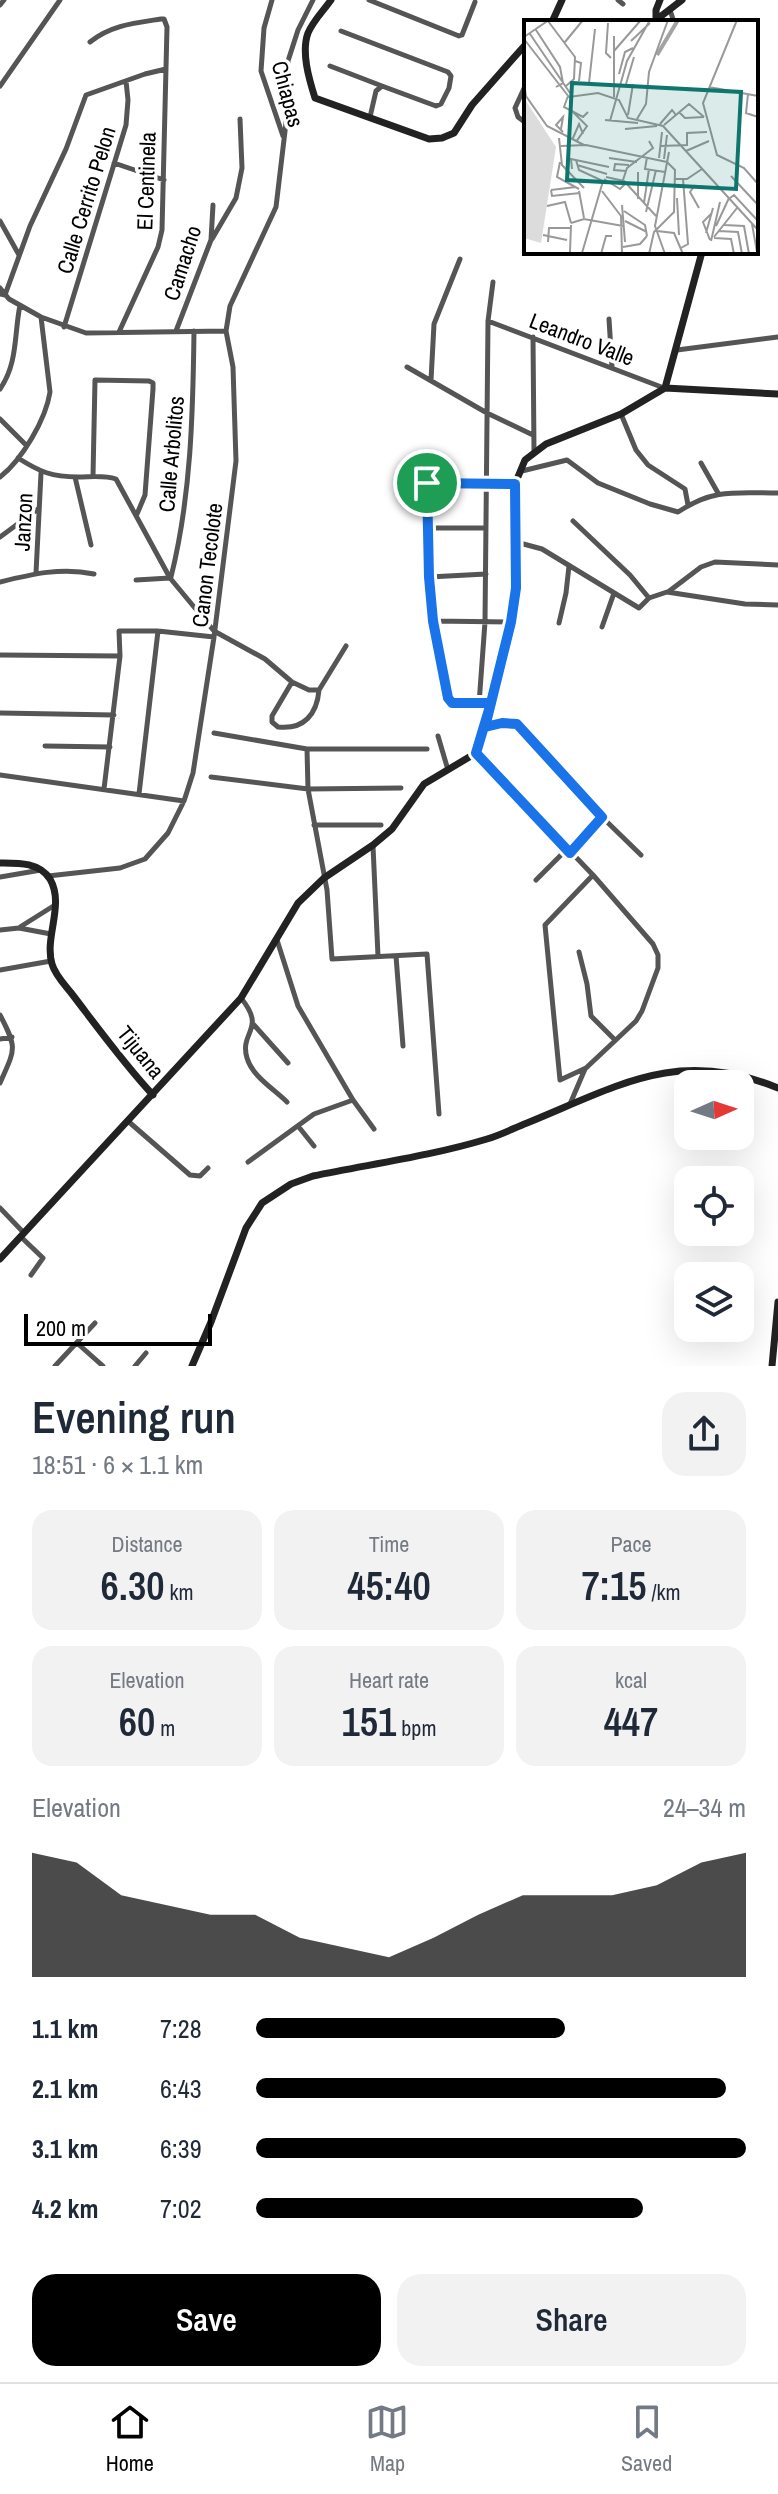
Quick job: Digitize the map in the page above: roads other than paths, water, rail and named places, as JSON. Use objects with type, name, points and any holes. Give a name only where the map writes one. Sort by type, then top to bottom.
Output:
[{"type":"street","points":[[0,5],[4,0]]},
{"type":"street","points":[[0,86],[60,0]]},
{"type":"street","name":"Chiapas","points":[[226,331],[230,306],[276,207],[284,141],[276,110],[263,80],[260,60],[272,0]]},
{"type":"street","points":[[284,141],[288,61],[298,30],[313,0]]},
{"type":"street","points":[[331,0],[306,40],[308,74],[315,98],[429,139],[454,133],[472,105],[524,46]]},
{"type":"street","points":[[369,0],[459,36],[462,35],[473,1]]},
{"type":"street","points":[[553,20],[562,0]]},
{"type":"street","points":[[656,20],[660,0]]},
{"type":"street","points":[[657,20],[682,0]]},
{"type":"street","points":[[670,10],[673,20]]},
{"type":"street","name":"El Centinela","points":[[90,42],[108,30],[126,24],[161,19],[165,22],[161,239],[119,332]]},
{"type":"street","points":[[330,66],[436,106],[441,104],[449,88],[451,76],[448,72],[341,31]]},
{"type":"street","points":[[166,69],[86,95],[66,149],[2,292],[41,317],[86,333],[226,331]]},
{"type":"street","name":"Calle Cerrito Pelon","points":[[64,327],[128,114],[126,81]]},
{"type":"street","points":[[370,117],[376,91],[382,86]]},
{"type":"street","points":[[524,88],[515,108],[518,117],[524,122]]},
{"type":"street","points":[[211,240],[236,198],[242,168],[240,119]]},
{"type":"street","points":[[114,163],[164,180]]},
{"type":"street","name":"Camacho","points":[[176,331],[211,240],[213,205]]},
{"type":"street","points":[[0,221],[20,256]]},
{"type":"street","points":[[665,388],[701,254]]},
{"type":"street","points":[[431,380],[434,324],[460,259]]},
{"type":"street","points":[[479,704],[485,622],[488,321],[493,282]]},
{"type":"street","points":[[0,389],[9,376],[16,352],[20,305]]},
{"type":"street","points":[[0,477],[26,445],[44,413],[50,392],[41,317]]},
{"type":"street","points":[[609,319],[612,367]]},
{"type":"street","name":"Leandro Valle","points":[[488,321],[665,388]]},
{"type":"street","name":"Calle Arbolitos","points":[[170,578],[178,547],[193,424],[194,331]]},
{"type":"street","name":"Canon Tecolote","points":[[0,877],[120,868],[145,859],[168,833],[184,801],[193,773],[236,461],[233,367],[226,331]]},
{"type":"street","points":[[533,337],[534,451]]},
{"type":"street","points":[[677,350],[778,337]]},
{"type":"street","points":[[407,367],[487,413],[533,435]]},
{"type":"street","points":[[18,458],[41,473],[93,476],[95,380],[149,381],[153,383],[145,495],[137,514]]},
{"type":"street","points":[[153,1095],[241,998],[298,903],[324,878],[392,829],[424,784],[476,753],[511,622],[516,588],[515,484],[525,460],[546,444],[621,414],[665,388],[778,394]]},
{"type":"street","points":[[621,414],[636,450],[648,465],[685,489],[688,505]]},
{"type":"street","points":[[0,419],[26,445]]},
{"type":"street","points":[[430,453],[427,483],[429,577],[433,621],[448,698],[452,703],[491,703]]},
{"type":"street","points":[[520,471],[567,460],[598,483],[678,512],[718,493],[778,493]]},
{"type":"street","points":[[701,463],[718,493]]},
{"type":"street","name":"Janzon","points":[[36,573],[41,473]]},
{"type":"street","name":"Calle Arbolitos","points":[[93,476],[116,479],[170,578],[214,634]]},
{"type":"street","points":[[75,477],[91,545]]},
{"type":"street","points":[[427,483],[515,484]]},
{"type":"street","points":[[0,537],[38,508]]},
{"type":"street","points":[[573,521],[630,575],[649,598]]},
{"type":"street","points":[[428,528],[486,528]]},
{"type":"street","points":[[516,542],[542,549],[639,608],[649,598],[667,592],[701,567],[715,562],[778,565]]},
{"type":"street","points":[[559,623],[569,566]]},
{"type":"street","points":[[0,582],[36,573],[73,569],[94,574]]},
{"type":"street","points":[[429,577],[486,574]]},
{"type":"street","points":[[136,580],[170,578]]},
{"type":"street","points":[[667,592],[745,604],[778,605]]},
{"type":"street","points":[[602,627],[614,593]]},
{"type":"street","points":[[433,621],[511,622]]},
{"type":"street","points":[[139,794],[158,631]]},
{"type":"street","points":[[104,789],[120,656],[119,632],[214,634],[265,659],[292,682],[309,690],[319,690]]},
{"type":"street","points":[[292,682],[272,716],[272,722],[278,727],[290,727],[306,720],[318,706],[319,690],[346,646]]},
{"type":"street","points":[[0,655],[120,656]]},
{"type":"street","points":[[0,713],[114,715]]},
{"type":"street","points":[[485,727],[517,724],[641,855]]},
{"type":"street","points":[[214,733],[307,749],[427,749]]},
{"type":"street","points":[[438,736],[448,770]]},
{"type":"street","points":[[45,746],[110,747]]},
{"type":"street","points":[[307,749],[308,789],[327,890],[332,959],[427,954],[439,1114]]},
{"type":"street","points":[[476,753],[593,875],[653,944],[658,955],[658,968],[642,1011],[636,1021],[586,1068],[568,1107]]},
{"type":"street","points":[[0,775],[184,801]]},
{"type":"street","points":[[211,777],[308,789],[401,788]]},
{"type":"street","points":[[536,880],[602,817]]},
{"type":"street","points":[[314,825],[381,825]]},
{"type":"street","points":[[373,845],[378,956]]},
{"type":"street","points":[[0,863],[23,863],[45,873],[54,890],[55,905],[51,961],[0,970]]},
{"type":"street","points":[[586,1068],[560,1080],[558,1077],[545,925],[593,875]]},
{"type":"street","points":[[19,928],[55,905]]},
{"type":"street","points":[[0,930],[19,928],[52,935]]},
{"type":"street","points":[[277,940],[298,1006],[353,1100],[374,1129]]},
{"type":"street","points":[[579,952],[591,1016],[614,1039]]},
{"type":"street","points":[[396,956],[403,1046]]},
{"type":"street","name":"Tijuana","points":[[0,1259],[153,1095],[91,1019],[51,961]]},
{"type":"street","points":[[241,998],[252,1012],[254,1025],[288,1063]]},
{"type":"street","points":[[0,1015],[14,1045],[0,1083]]},
{"type":"street","points":[[254,1025],[245,1055],[251,1069],[287,1102]]},
{"type":"street","points":[[0,1039],[12,1037]]},
{"type":"street","points":[[192,1366],[246,1228],[262,1203],[291,1184],[313,1176],[488,1139],[647,1075],[675,1070],[704,1070],[741,1074],[778,1088]]},
{"type":"street","points":[[248,1162],[314,1114],[353,1100]]},
{"type":"street","points":[[129,1122],[190,1175],[200,1176],[208,1168]]},
{"type":"street","points":[[298,1126],[314,1146]]},
{"type":"street","points":[[0,1208],[43,1258],[31,1275]]},
{"type":"street","points":[[772,1366],[778,1302]]},
{"type":"street","points":[[55,1366],[95,1323]]},
{"type":"street","points":[[77,1343],[103,1366]]},
{"type":"street","points":[[135,1366],[146,1353]]}]
